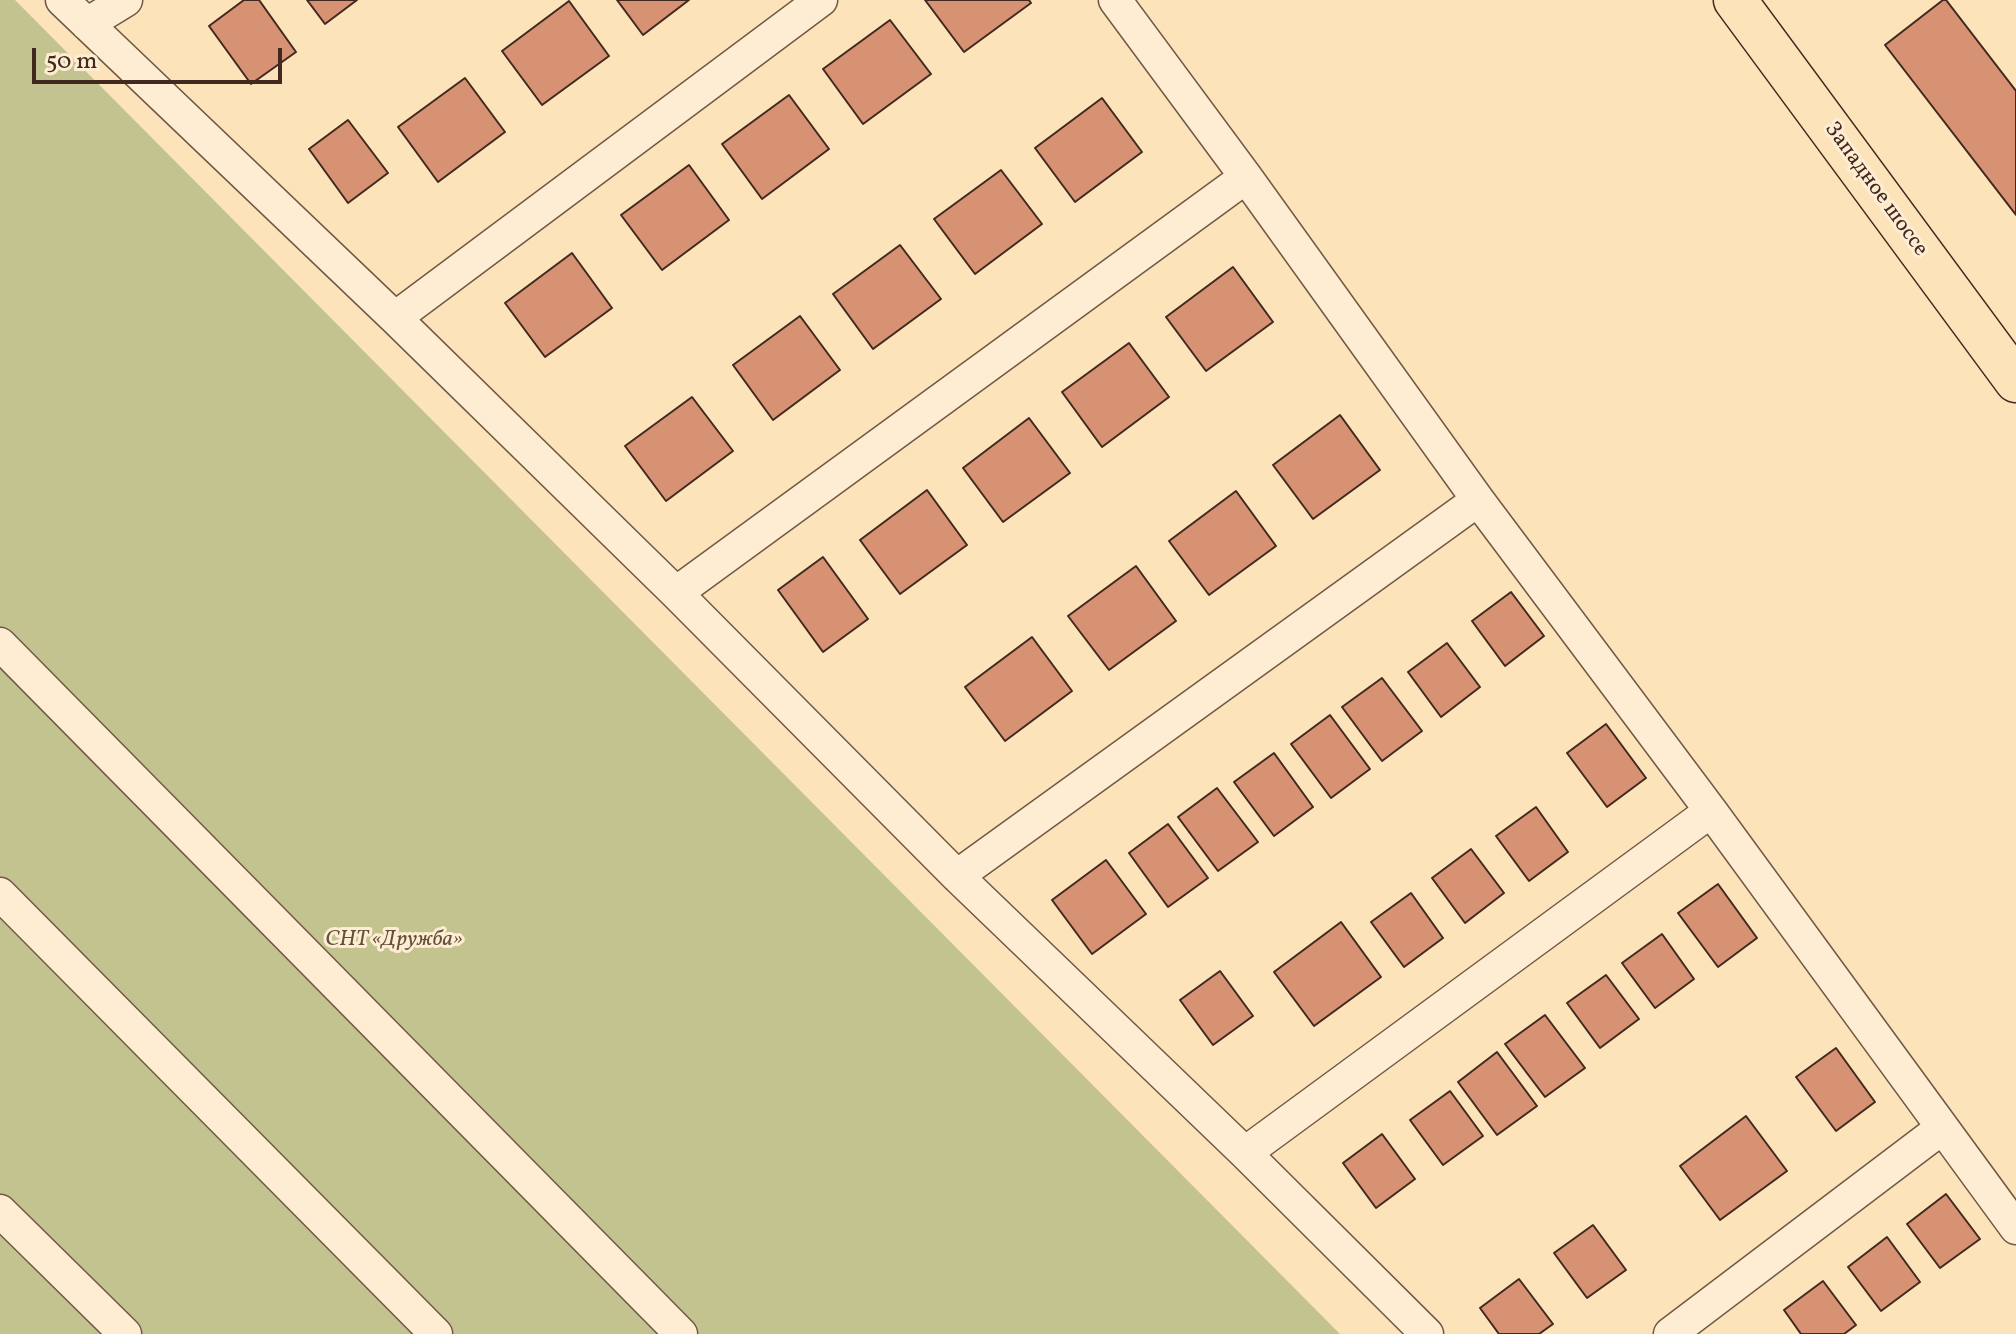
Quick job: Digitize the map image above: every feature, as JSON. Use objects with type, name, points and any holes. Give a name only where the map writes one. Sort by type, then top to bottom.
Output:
[{"type":"main road","name":"Западное шоссе","points":[[1735,0],[2016,381]]},
{"type":"street","points":[[62,0],[395,318],[676,593],[957,876],[1245,1153],[1427,1334]]},
{"type":"street","points":[[87,24],[126,0]]},
{"type":"street","points":[[395,318],[821,0]]},
{"type":"street","points":[[1115,0],[1478,500],[1711,811],[2016,1228]]},
{"type":"street","points":[[676,593],[1246,177]]},
{"type":"street","points":[[957,876],[1478,500]]},
{"type":"street","points":[[0,644],[681,1334]]},
{"type":"street","points":[[1245,1153],[1711,811]]},
{"type":"street","points":[[0,894],[436,1334]]},
{"type":"street","points":[[1670,1334],[1942,1128]]},
{"type":"street","points":[[2,1216],[125,1334]]},
{"type":"green space","name":"СНТ «Дружба»","points":[[0,0],[15,0],[1340,1334],[0,1334]]},
{"type":"building","points":[[244,0],[259,0],[296,52],[251,84],[209,26]]},
{"type":"building","points":[[307,0],[357,0],[325,24]]},
{"type":"building","points":[[617,0],[689,0],[643,35]]},
{"type":"building","points":[[925,0],[1029,0],[1031,3],[964,52]]},
{"type":"building","points":[[1943,0],[2016,91],[2016,215],[1885,45]]},
{"type":"building","points":[[569,1],[609,56],[542,105],[502,51]]},
{"type":"building","points":[[890,20],[931,74],[863,124],[823,69]]},
{"type":"building","points":[[465,78],[505,132],[438,182],[398,127]]},
{"type":"building","points":[[789,95],[829,149],[762,199],[722,144]]},
{"type":"building","points":[[1102,98],[1142,152],[1075,202],[1035,148]]},
{"type":"building","points":[[348,120],[388,173],[348,203],[309,149]]},
{"type":"building","points":[[689,165],[729,220],[662,270],[621,215]]},
{"type":"building","points":[[1001,170],[1042,224],[975,274],[934,219]]},
{"type":"building","points":[[900,245],[941,299],[873,349],[833,294]]},
{"type":"building","points":[[572,253],[612,308],[545,357],[505,303]]},
{"type":"building","points":[[1233,267],[1273,322],[1206,371],[1166,317]]},
{"type":"building","points":[[800,316],[840,370],[773,420],[733,365]]},
{"type":"building","points":[[1129,343],[1169,397],[1102,447],[1062,392]]},
{"type":"building","points":[[692,397],[733,451],[666,501],[625,446]]},
{"type":"building","points":[[1340,415],[1380,470],[1313,519],[1273,465]]},
{"type":"building","points":[[1029,418],[1070,473],[1003,522],[963,468]]},
{"type":"building","points":[[927,490],[967,545],[900,594],[860,540]]},
{"type":"building","points":[[1236,491],[1276,546],[1209,595],[1169,541]]},
{"type":"building","points":[[823,557],[868,619],[823,652],[778,590]]},
{"type":"building","points":[[1136,566],[1176,621],[1109,670],[1068,616]]},
{"type":"building","points":[[1511,592],[1544,636],[1505,666],[1472,621]]},
{"type":"building","points":[[1032,637],[1072,691],[1005,741],[965,687]]},
{"type":"building","points":[[1447,643],[1480,687],[1441,717],[1408,672]]},
{"type":"building","points":[[1382,678],[1422,731],[1382,761],[1342,707]]},
{"type":"building","points":[[1330,715],[1370,769],[1331,798],[1291,744]]},
{"type":"building","points":[[1606,724],[1646,778],[1607,807],[1567,753]]},
{"type":"building","points":[[1274,753],[1313,807],[1274,836],[1234,782]]},
{"type":"building","points":[[1217,788],[1258,842],[1218,871],[1178,817]]},
{"type":"building","points":[[1536,807],[1568,852],[1529,881],[1496,836]]},
{"type":"building","points":[[1168,824],[1208,878],[1168,907],[1129,853]]},
{"type":"building","points":[[1471,849],[1504,893],[1465,923],[1432,878]]},
{"type":"building","points":[[1106,860],[1146,914],[1092,954],[1052,900]]},
{"type":"building","points":[[1718,884],[1757,938],[1718,967],[1678,913]]},
{"type":"building","points":[[1411,893],[1443,938],[1404,967],[1371,922]]},
{"type":"building","points":[[1341,922],[1381,977],[1314,1026],[1274,972]]},
{"type":"building","points":[[1662,934],[1694,979],[1655,1008],[1622,963]]},
{"type":"building","points":[[1220,971],[1253,1016],[1213,1045],[1180,1000]]},
{"type":"building","points":[[1606,975],[1639,1019],[1600,1048],[1567,1003]]},
{"type":"building","points":[[1545,1015],[1585,1068],[1545,1097],[1505,1044]]},
{"type":"building","points":[[1836,1048],[1875,1102],[1836,1131],[1796,1077]]},
{"type":"building","points":[[1497,1052],[1537,1106],[1497,1135],[1458,1082]]},
{"type":"building","points":[[1450,1091],[1483,1136],[1443,1165],[1410,1120]]},
{"type":"building","points":[[1746,1116],[1787,1171],[1720,1220],[1680,1166]]},
{"type":"building","points":[[1382,1134],[1415,1179],[1376,1208],[1343,1163]]},
{"type":"building","points":[[1946,1194],[1980,1239],[1940,1268],[1907,1224]]},
{"type":"building","points":[[1593,1225],[1626,1270],[1587,1298],[1554,1253]]},
{"type":"building","points":[[1887,1237],[1920,1282],[1881,1311],[1848,1267]]},
{"type":"building","points":[[1519,1279],[1553,1324],[1539,1334],[1499,1334],[1480,1308]]},
{"type":"building","points":[[1823,1281],[1856,1325],[1844,1334],[1801,1334],[1784,1310]]}]
